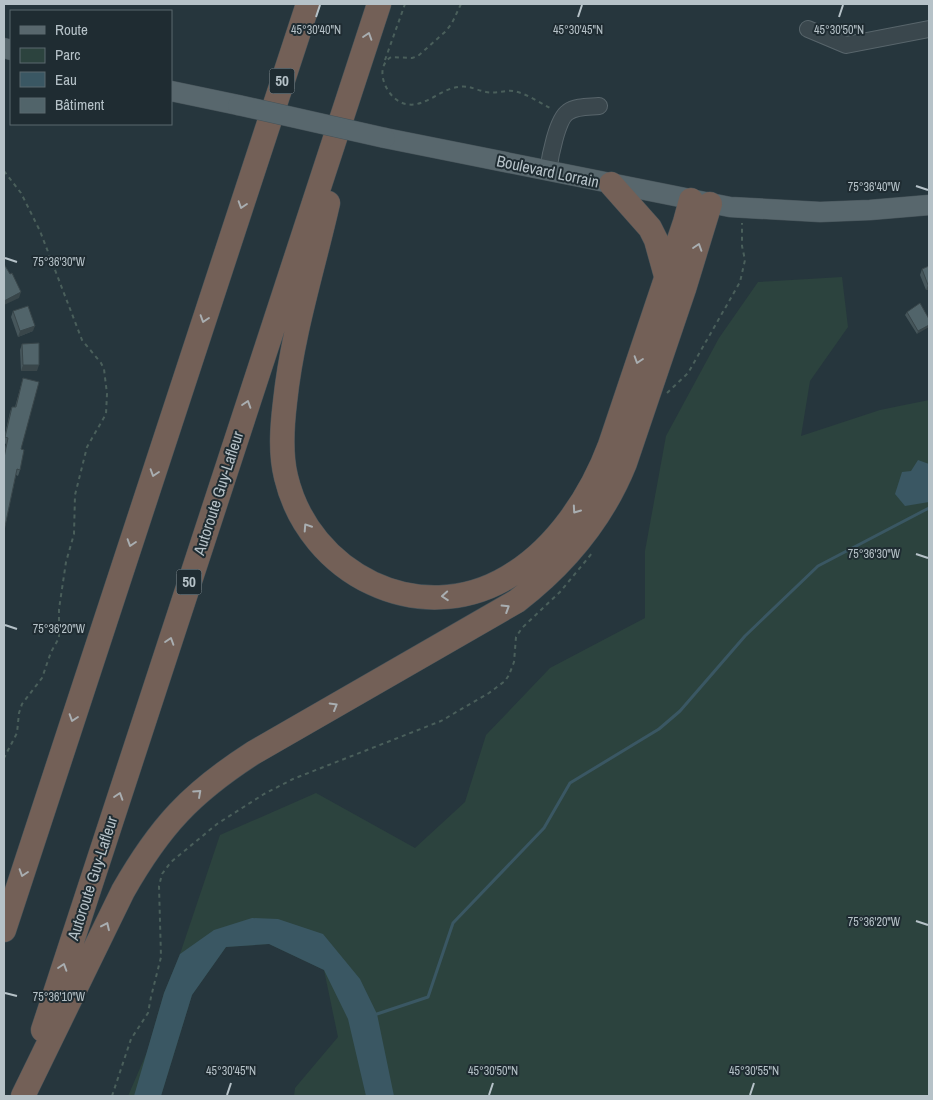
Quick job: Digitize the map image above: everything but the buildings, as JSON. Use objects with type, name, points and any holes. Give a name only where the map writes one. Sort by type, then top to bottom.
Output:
[{"type":"highway","points":[[257,158],[290,4]]},
{"type":"highway","name":"50","points":[[4,930],[308,4]]},
{"type":"highway","name":"Autoroute Guy-Lafleur","points":[[22,1096],[379,4]]},
{"type":"highway","points":[[358,68],[295,339],[286,389],[283,433],[285,470],[295,506],[314,538],[328,554],[345,568],[371,583],[412,595],[441,597],[466,593],[490,586],[513,574],[535,557],[569,520],[586,495],[600,467],[612,438],[685,222],[701,202]]},
{"type":"highway","points":[[611,184],[650,228],[658,246],[666,276]]},
{"type":"highway","points":[[22,1096],[123,891],[151,845],[186,804],[223,773],[253,753],[517,601],[551,573],[584,537],[609,498],[625,463],[684,289],[701,202]]},
{"type":"main road","name":"Boulevard Lorrain","points":[[172,91],[385,138],[742,209],[820,212],[929,206]]},
{"type":"street","points":[[808,29],[846,45],[929,29]]},
{"type":"street","points":[[548,171],[555,138],[564,116],[573,110],[599,106]]},
{"type":"path","points":[[405,4],[382,74],[393,96],[404,104],[417,104],[444,91],[465,86],[496,93],[516,92],[564,116]]},
{"type":"path","points":[[385,62],[391,57],[412,58],[418,56],[446,31],[461,4]]},
{"type":"path","points":[[4,172],[21,193],[40,231],[82,340],[104,369],[107,394],[106,414],[87,447],[75,495],[74,534],[66,562],[59,609],[59,638],[50,652],[42,678],[22,704],[19,713],[18,733],[4,758]]},
{"type":"green space","points":[[842,277],[848,327],[810,381],[801,436],[880,410],[929,400],[929,1096],[294,1096],[295,1088],[338,1037],[324,970],[269,944],[226,947],[192,995],[161,1096],[128,1096],[147,1052],[164,993],[180,954],[220,835],[316,793],[415,848],[465,802],[486,735],[550,668],[645,618],[645,551],[666,436],[719,338],[758,282]]},
{"type":"water","points":[[918,460],[929,464],[929,502],[905,506],[895,494],[902,472],[911,471]]},
{"type":"water","points":[[252,918],[278,919],[323,934],[360,979],[377,1014],[394,1096],[366,1096],[348,1019],[324,970],[269,944],[226,947],[192,995],[161,1096],[134,1096],[164,993],[180,954],[214,930]]},
{"type":"waterway","points":[[377,1014],[428,997],[453,923],[544,828],[570,783],[659,729],[680,711],[745,636],[818,566],[929,508]]}]
